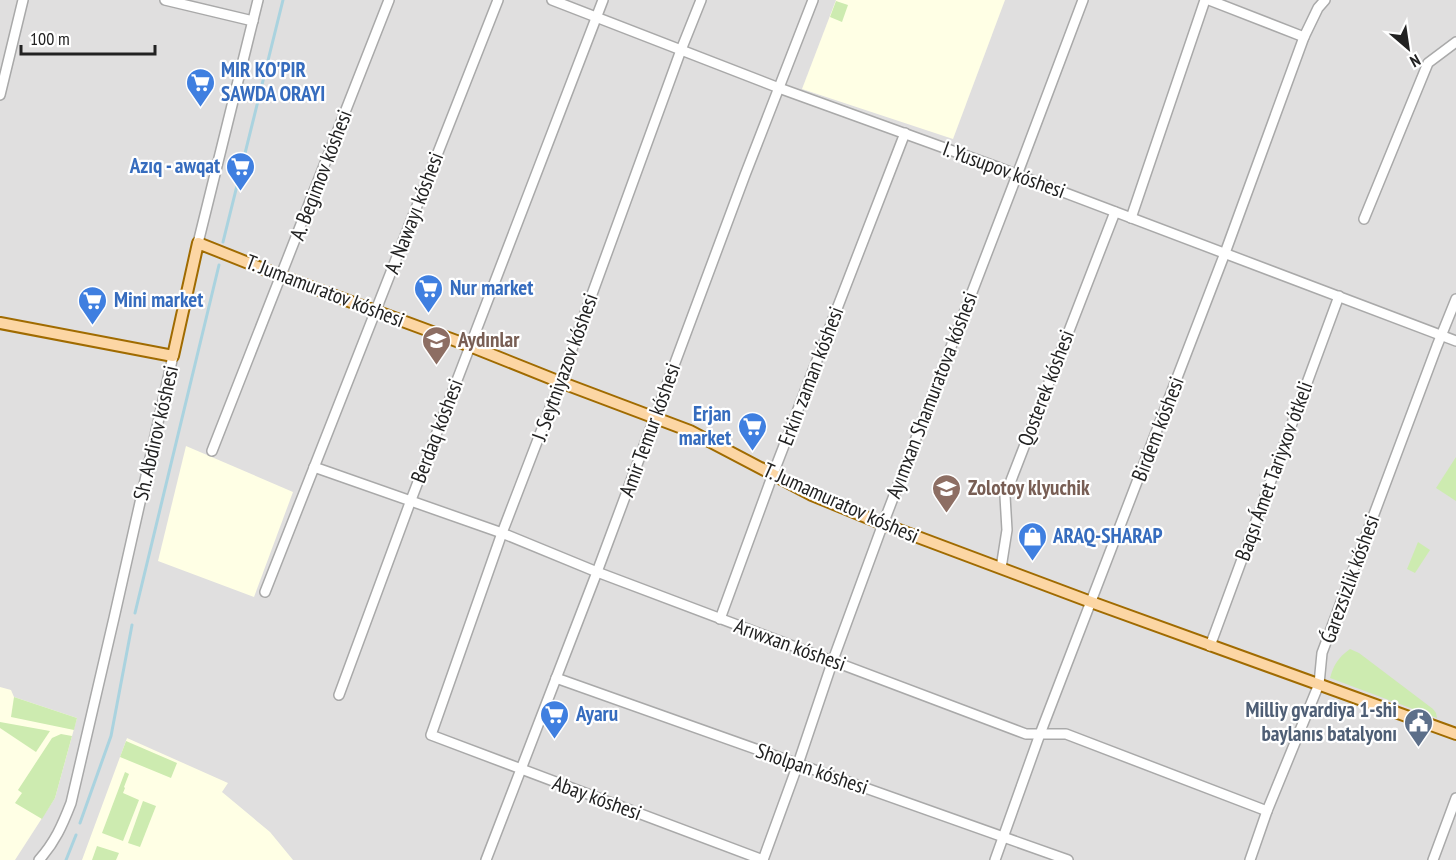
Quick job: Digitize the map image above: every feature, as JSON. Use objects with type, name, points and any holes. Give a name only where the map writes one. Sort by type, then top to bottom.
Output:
[{"type":"main road","name":"T. Jumamuratov kóshesi","points":[[198,243],[690,431],[812,495],[883,524],[1210,646],[1456,734]]},
{"type":"main road","name":"Sh. Abdirov kóshesi","points":[[173,356],[198,243]]},
{"type":"main road","points":[[0,323],[173,356]]},
{"type":"street","points":[[0,95],[22,0]]},
{"type":"street","points":[[165,0],[253,21]]},
{"type":"street","name":"Sh. Abdirov kóshesi","points":[[198,243],[258,0]]},
{"type":"street","name":"A. Begimov kóshesi","points":[[212,451],[389,0]]},
{"type":"street","name":"A. Nawayı kóshesi","points":[[265,592],[498,0]]},
{"type":"street","name":"I. Yusupov kóshesi","points":[[552,0],[779,88],[1456,340]]},
{"type":"street","name":"Berdaq kóshesi","points":[[339,695],[411,500],[603,0]]},
{"type":"street","name":"J. Seytniyazov kóshesi","points":[[431,735],[502,533],[701,0]]},
{"type":"street","name":"Amir Temur kóshesi","points":[[486,860],[813,0]]},
{"type":"street","name":"Ayımxan Shamuratova kóshesi","points":[[763,860],[832,660],[1083,0]]},
{"type":"street","points":[[1131,218],[1207,0],[1304,37]]},
{"type":"street","name":"Birdem kóshesi","points":[[995,860],[1040,734],[1225,253],[1304,37],[1318,8],[1325,0]]},
{"type":"street","points":[[1364,219],[1428,63],[1456,42]]},
{"type":"street","name":"Erkin zaman kóshesi","points":[[720,619],[773,474],[905,133]]},
{"type":"street","name":"Qosterek kóshesi","points":[[1001,568],[1007,531],[1005,496],[1115,212]]},
{"type":"street","name":"Baqsı Ámet Tariyxov ótkeli","points":[[1210,646],[1339,296]]},
{"type":"street","name":"Ǵarezsizlik kóshesi","points":[[1250,860],[1267,811],[1319,684],[1322,653],[1456,298]]},
{"type":"street","name":"Sh. Abdirov kóshesi","points":[[39,860],[60,831],[71,803],[173,356]]},
{"type":"street","name":"Arıwxan kóshesi","points":[[314,467],[502,533],[597,573],[1026,734],[1066,734],[1267,811]]},
{"type":"street","name":"Sholpan kóshesi","points":[[556,678],[1068,860]]},
{"type":"street","name":"Abay kóshesi","points":[[431,735],[763,860]]},
{"type":"street","points":[[1433,860],[1456,798]]},
{"type":"shaded area","points":[[0,0],[1456,0],[1456,860],[0,860]]},
{"type":"shaded area","points":[[836,0],[1005,0],[953,139],[802,89]]},
{"type":"shaded area","points":[[186,446],[293,492],[254,597],[158,561]]},
{"type":"shaded area","points":[[0,687],[11,690],[14,697],[77,718],[55,798],[15,860],[0,860]]},
{"type":"shaded area","points":[[127,738],[228,783],[222,792],[270,832],[293,860],[82,860]]},
{"type":"green space","points":[[836,1],[848,5],[842,22],[830,17]]},
{"type":"green space","points":[[1456,457],[1456,501],[1436,488]]},
{"type":"green space","points":[[1418,542],[1430,550],[1415,573],[1407,569]]},
{"type":"green space","points":[[1350,649],[1359,653],[1433,709],[1437,718],[1330,678],[1337,662]]},
{"type":"green space","points":[[14,697],[77,718],[74,730],[11,717]]},
{"type":"green space","points":[[0,722],[50,731],[36,752],[0,728]]},
{"type":"green space","points":[[61,734],[72,736],[55,798],[42,819],[15,803],[22,793],[18,790],[52,738]]},
{"type":"green space","points":[[126,741],[177,763],[171,778],[120,757]]},
{"type":"green space","points":[[125,772],[129,774],[123,793],[139,800],[123,841],[102,833]]},
{"type":"green space","points":[[143,801],[156,806],[140,847],[128,843]]},
{"type":"green space","points":[[97,846],[119,853],[116,860],[92,860]]},
{"type":"waterway","points":[[223,242],[283,0]]},
{"type":"waterway","points":[[135,613],[219,265]]},
{"type":"waterway","points":[[80,823],[111,736],[132,625]]},
{"type":"waterway","points":[[66,860],[76,835]]},
{"type":"place","name":"MIR KO'PIR SAWDA ORAYI","points":[[200,108]]},
{"type":"place","name":"Azıq - awqat","points":[[241,192]]},
{"type":"place","name":"Nur market","points":[[429,314]]},
{"type":"place","name":"Mini market","points":[[93,326]]},
{"type":"place","name":"Aydınlar","points":[[437,366]]},
{"type":"place","name":"Erjan market","points":[[752,452]]},
{"type":"place","name":"Zolotoy klyuchik","points":[[947,514]]},
{"type":"place","name":"ARAQ-SHARAP","points":[[1032,562]]},
{"type":"place","name":"Ayaru","points":[[555,740]]},
{"type":"place","name":"Milliy gvardiya 1-shi baylanıs batalyonı","points":[[1418,748]]}]
